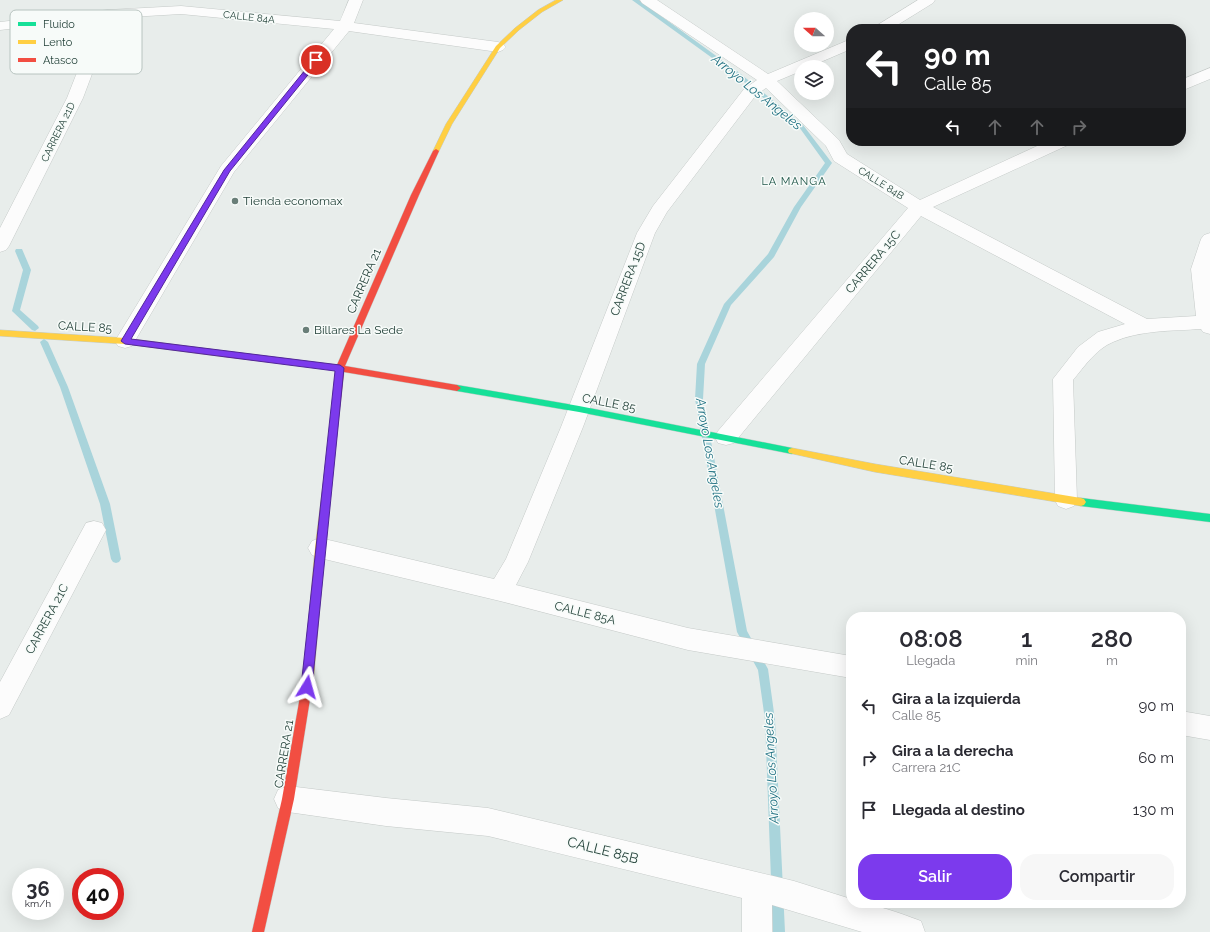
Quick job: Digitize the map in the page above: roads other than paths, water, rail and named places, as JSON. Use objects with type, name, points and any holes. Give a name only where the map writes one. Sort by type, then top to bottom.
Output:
[{"type":"street","points":[[125,341],[227,170],[345,26],[356,0]]},
{"type":"street","name":"CARRERA 21","points":[[258,932],[288,799],[309,673],[320,548],[340,368],[415,195],[449,124],[498,48],[517,29],[540,11],[560,0]]},
{"type":"street","name":"CALLE 84B","points":[[647,0],[833,144],[840,157],[919,207],[1144,326]]},
{"type":"street","points":[[889,24],[928,0]]},
{"type":"street","name":"CALLE 84A","points":[[141,10],[183,5],[498,48]]},
{"type":"street","name":"CALLE 84A","points":[[0,26],[10,25]]},
{"type":"street","name":"CARRERA 15D","points":[[500,591],[516,562],[575,418],[646,233],[659,210],[758,86],[846,45]]},
{"type":"street","points":[[1186,84],[1210,73]]},
{"type":"street","name":"CARRERA 21D","points":[[0,246],[75,98],[84,74]]},
{"type":"street","name":"CARRERA 15C","points":[[721,437],[919,207],[1051,146]]},
{"type":"street","points":[[1066,500],[1063,379],[1085,352],[1105,337],[1144,326],[1209,324],[1205,272],[1210,239]]},
{"type":"street","name":"CALLE 85","points":[[0,333],[125,341],[340,368],[575,418],[691,431],[875,468],[1066,500],[1210,518]]},
{"type":"street","name":"CARRERA 21C","points":[[0,707],[94,530]]},
{"type":"street","name":"CALLE 85A","points":[[320,548],[500,591],[688,639],[846,666]]},
{"type":"street","points":[[1186,724],[1210,728]]},
{"type":"street","name":"CALLE 85B","points":[[288,799],[386,812],[488,822],[794,896],[910,932]]},
{"type":"street","points":[[757,932],[762,888]]},
{"type":"waterway","name":"Arroyo Los Angeles","points":[[635,0],[735,72],[801,126],[829,163],[798,207],[771,255],[728,304],[701,364],[699,399],[742,632],[763,669],[770,720],[779,932]]},
{"type":"waterway","points":[[19,251],[27,270],[16,311],[35,328]]},
{"type":"waterway","points":[[44,342],[64,387],[105,504],[116,559]]},
{"type":"place","name":"Tienda economax","points":[[235,201]]},
{"type":"place","name":"Billares La Sede","points":[[306,330]]},
{"type":"district","name":"LA MANGA","points":[[794,181]]}]
